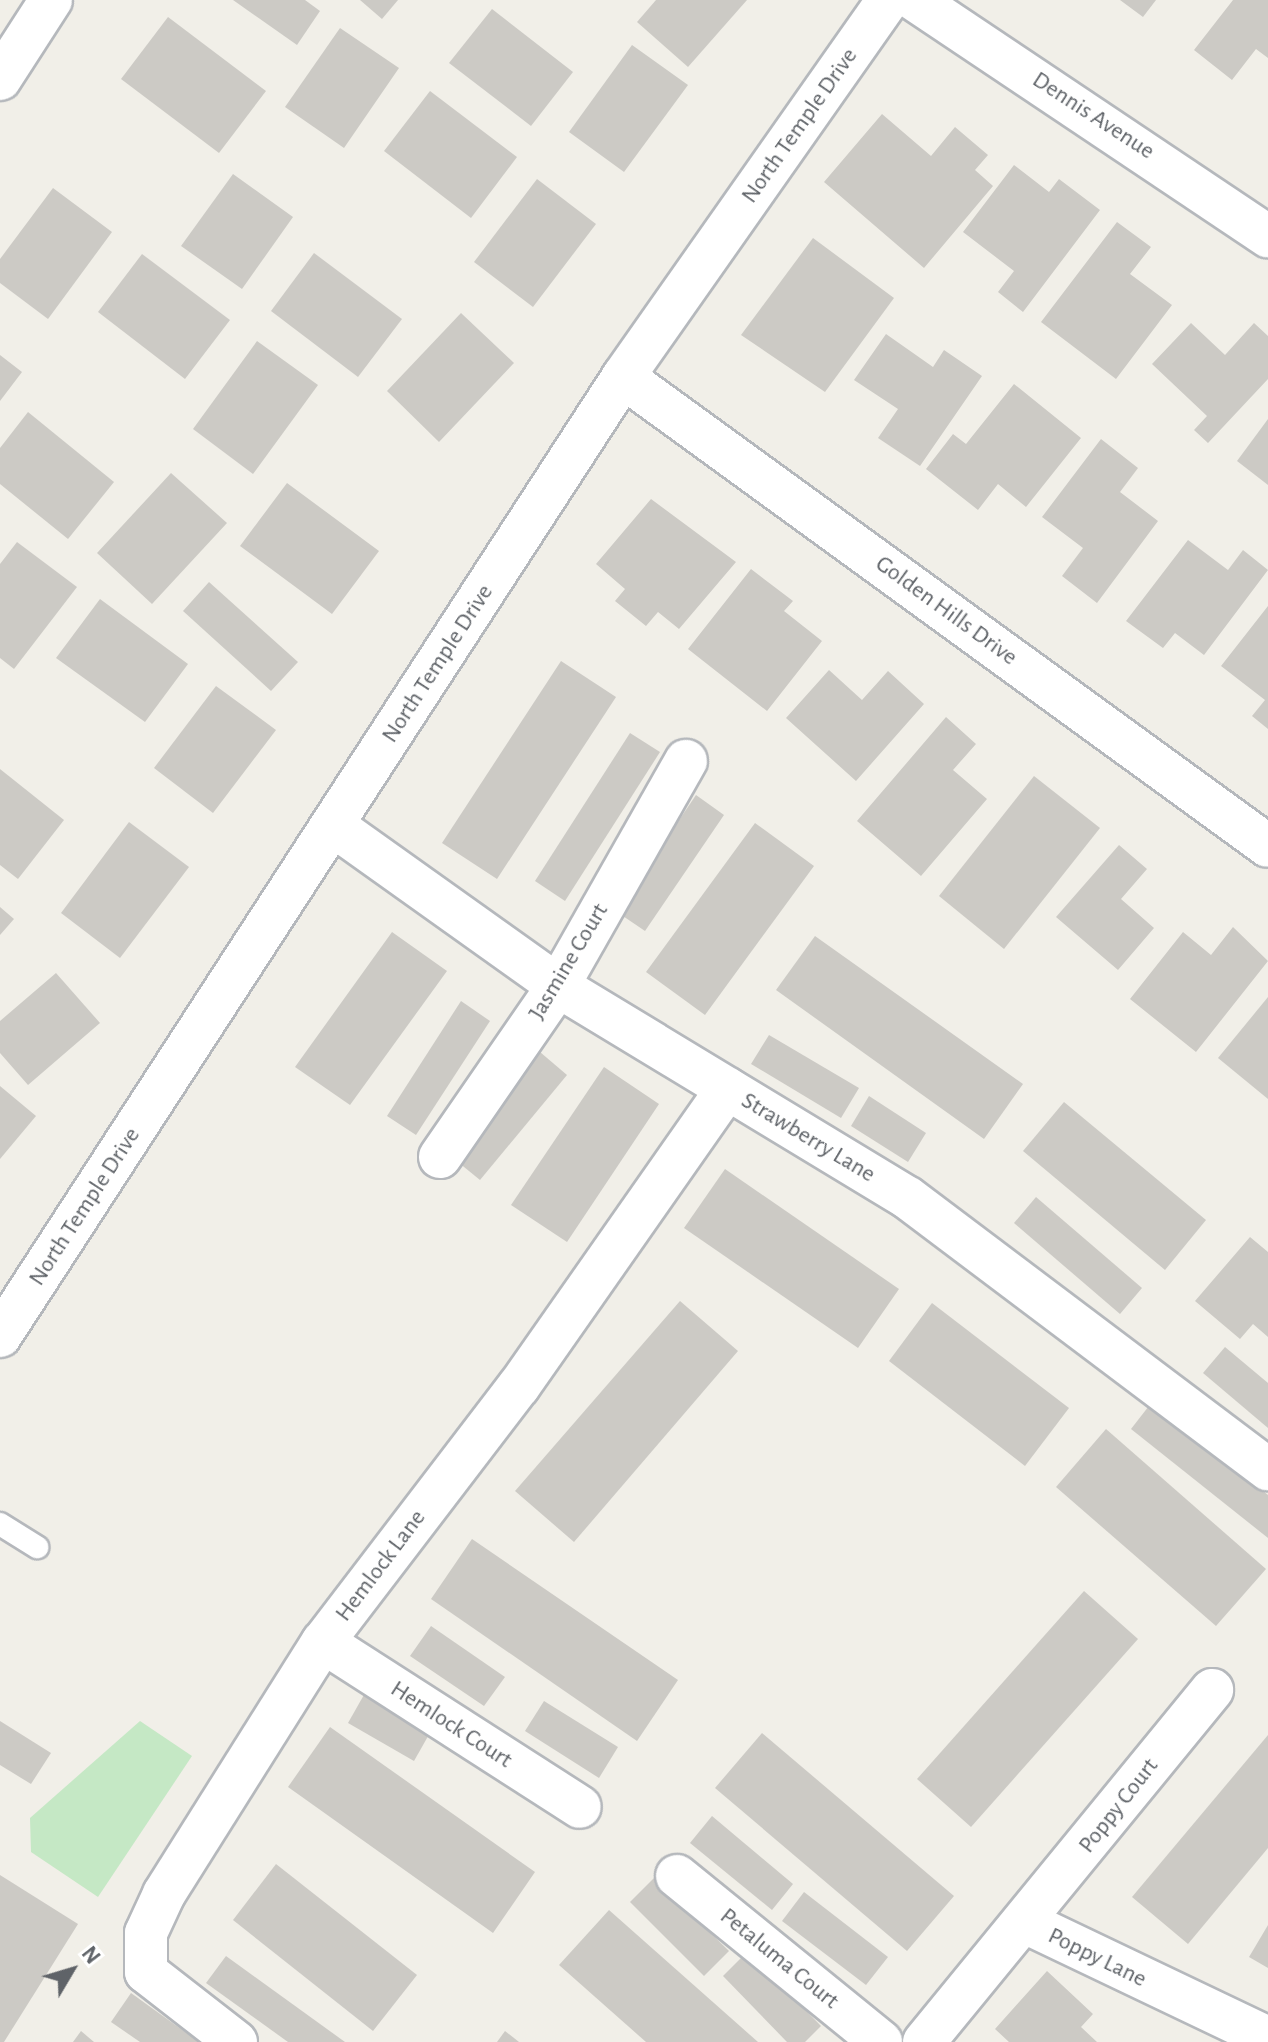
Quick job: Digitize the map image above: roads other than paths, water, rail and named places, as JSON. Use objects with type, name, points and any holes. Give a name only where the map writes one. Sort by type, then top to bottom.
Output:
[{"type":"street","name":"North Temple Drive","points":[[0,1335],[334,826],[623,377],[888,0]]},
{"type":"street","name":"Dennis Avenue","points":[[915,0],[1268,236]]},
{"type":"street","points":[[0,79],[41,4]]},
{"type":"street","name":"Golden Hills Drive","points":[[623,377],[1268,846]]},
{"type":"street","name":"Jasmine Court","points":[[440,1157],[558,986],[686,761]]},
{"type":"street","name":"Strawberry Lane","points":[[334,826],[558,986],[908,1198],[1268,1469]]},
{"type":"street","name":"Hemlock Lane","points":[[236,2042],[146,1972],[146,1933],[323,1642],[519,1386],[727,1089]]},
{"type":"street","name":"Hemlock Court","points":[[323,1642],[580,1807]]},
{"type":"street","name":"Poppy Court","points":[[1027,1923],[1212,1690]]},
{"type":"street","name":"Petaluma Court","points":[[677,1876],[881,2042]]},
{"type":"street","name":"Poppy Lane","points":[[924,2042],[1027,1923],[1268,2038]]},
{"type":"lane","points":[[0,1524],[37,1547]]}]
